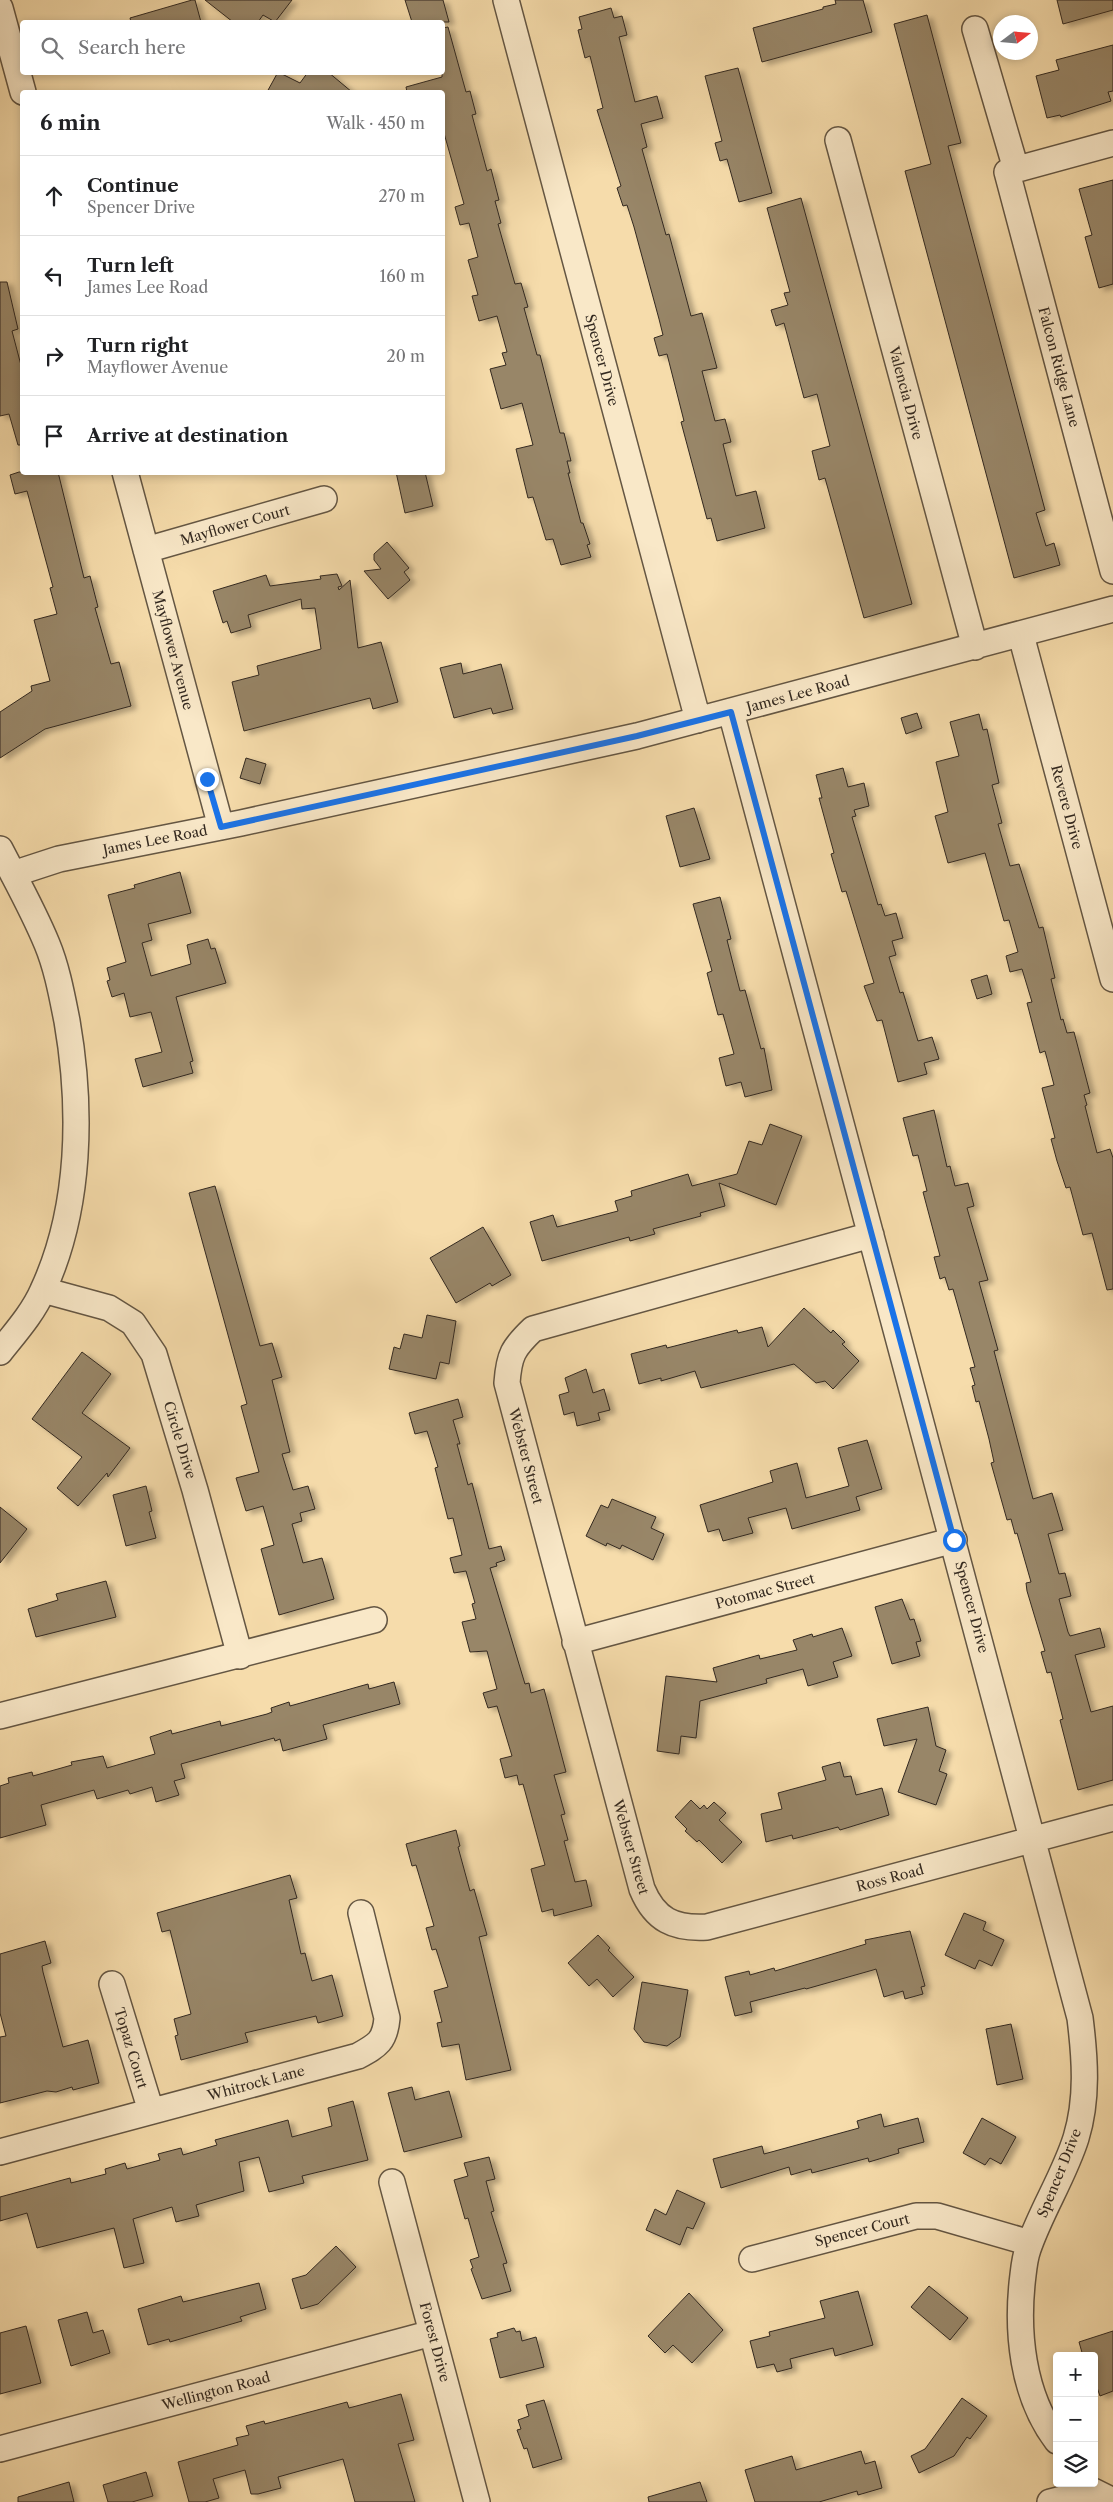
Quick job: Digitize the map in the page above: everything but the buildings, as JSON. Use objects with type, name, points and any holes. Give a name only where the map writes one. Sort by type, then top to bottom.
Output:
[{"type":"street","name":"Spencer Drive","points":[[506,0],[698,720]]},
{"type":"street","points":[[0,8],[22,90]]},
{"type":"street","points":[[975,29],[1016,169],[1113,144]]},
{"type":"street","name":"Valencia Drive","points":[[838,140],[974,647]]},
{"type":"street","name":"Falcon Ridge Lane","points":[[1016,169],[1007,172],[1113,572]]},
{"type":"street","name":"Mayflower Avenue","points":[[127,475],[221,827]]},
{"type":"street","name":"Mayflower Court","points":[[146,550],[324,499]]},
{"type":"street","name":"James Lee Road","points":[[13,874],[59,860],[221,827],[608,742],[731,712],[1113,609]]},
{"type":"street","name":"Revere Drive","points":[[1021,634],[1113,979]]},
{"type":"street","name":"Spencer Drive","points":[[731,712],[954,1540],[1080,2018],[1085,2057],[1083,2106],[1076,2138],[1030,2243],[1020,2298],[1022,2354],[1037,2406],[1053,2435]]},
{"type":"street","points":[[0,849],[48,945],[62,997],[73,1060],[76,1109],[75,1167],[60,1239],[43,1290],[0,1352]]},
{"type":"street","name":"Webster Street","points":[[667,1921],[648,1903],[642,1889],[507,1383],[509,1359],[516,1345],[533,1329],[581,1314],[871,1235]]},
{"type":"street","name":"Circle Drive","points":[[43,1290],[109,1308],[133,1323],[154,1354],[195,1490],[240,1656]]},
{"type":"street","name":"Potomac Street","points":[[575,1642],[954,1540]]},
{"type":"street","points":[[0,1716],[240,1656],[374,1620]]},
{"type":"street","name":"Ross Road","points":[[667,1921],[692,1928],[707,1927],[1113,1818]]},
{"type":"street","name":"Whitrock Lane","points":[[0,2152],[358,2056],[375,2047],[385,2034],[387,2018],[361,1914]]},
{"type":"street","name":"Topaz Court","points":[[112,1984],[151,2111]]},
{"type":"street","name":"Forest Drive","points":[[392,2182],[477,2502]]},
{"type":"street","name":"Spencer Court","points":[[752,2259],[916,2216],[937,2216],[1030,2243]]},
{"type":"street","name":"Wellington Road","points":[[0,2449],[432,2333]]},
{"type":"street","points":[[1050,2502],[1098,2492]]},
{"type":"route","points":[[207,779],[221,827],[637,736],[731,712],[954,1540]]}]
